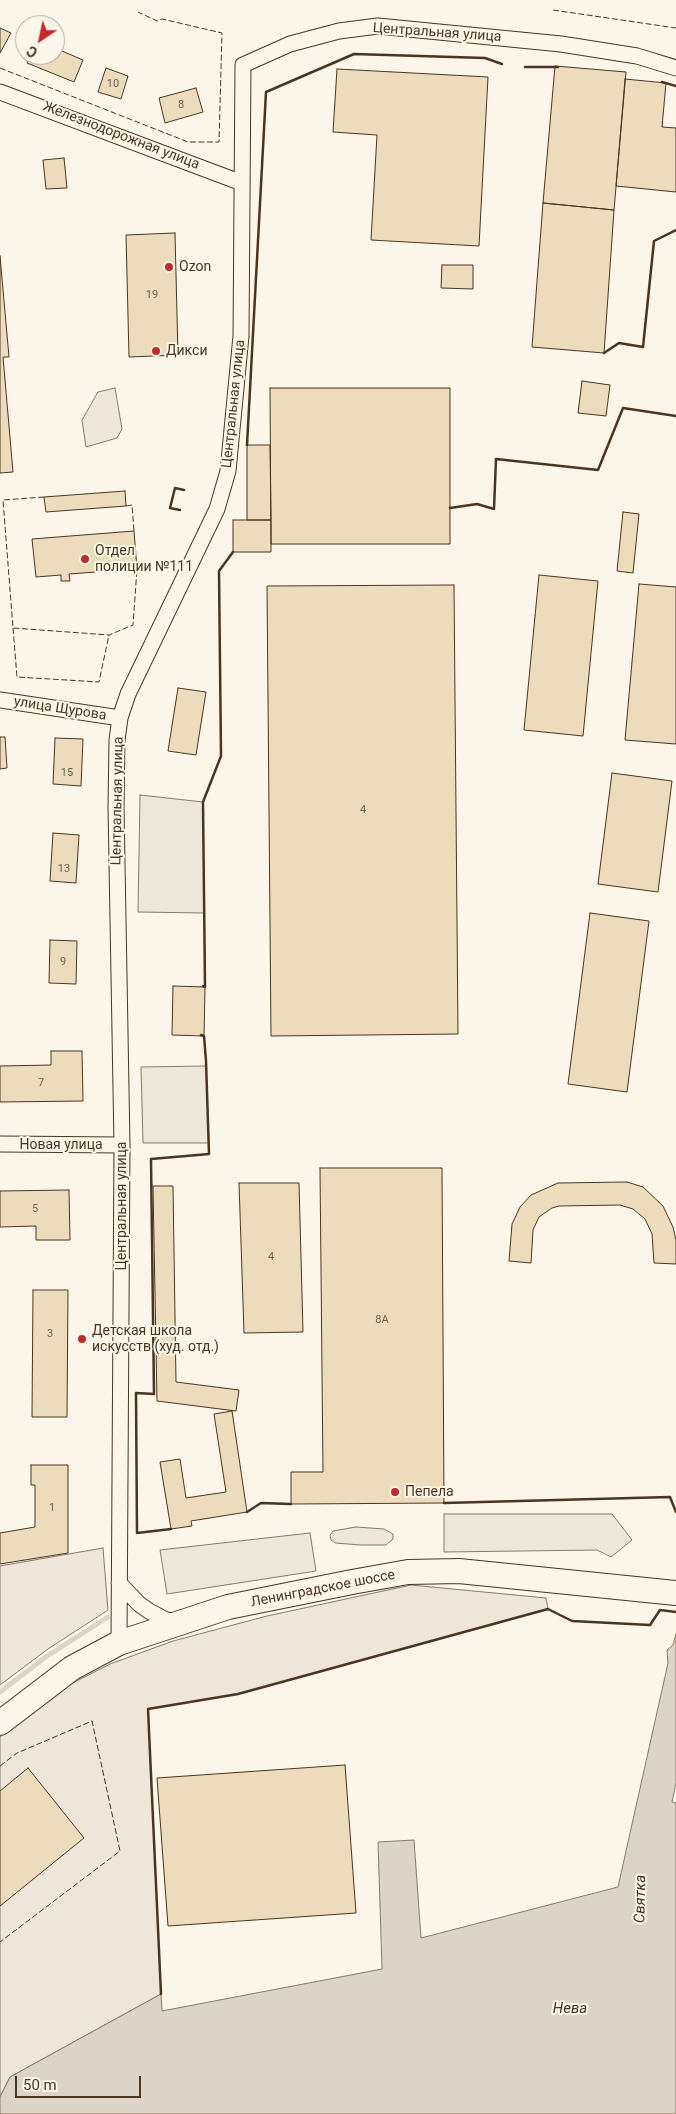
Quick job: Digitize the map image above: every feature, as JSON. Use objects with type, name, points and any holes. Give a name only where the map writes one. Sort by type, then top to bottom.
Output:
[{"type":"main road","name":"Ленинградское шоссе","points":[[0,1723],[72,1668],[119,1643],[228,1607],[408,1572],[459,1571],[666,1592]]},
{"type":"street","name":"Центральная улица","points":[[119,1643],[122,1145],[116,807],[117,740],[120,718],[128,694],[224,491],[228,471],[241,336],[243,65],[290,44],[330,33],[378,26],[561,44],[637,56],[676,68]]},
{"type":"street","name":"Железнодорожная улица","points":[[0,92],[242,182]]},
{"type":"street","name":"улица Щурова","points":[[0,700],[120,718]]},
{"type":"street","name":"Новая улица","points":[[0,1144],[122,1145]]},
{"type":"street","points":[[119,1583],[139,1604],[149,1611],[166,1620],[182,1623]]},
{"type":"shaded area","points":[[115,388],[122,429],[117,438],[86,447],[82,420],[98,392]]},
{"type":"shaded area","points":[[140,795],[203,802],[204,913],[138,912]]},
{"type":"shaded area","points":[[206,1066],[209,1143],[143,1143],[141,1067]]},
{"type":"shaded area","points":[[444,1514],[612,1514],[632,1540],[611,1557],[597,1550],[444,1552]]},
{"type":"shaded area","points":[[356,1527],[384,1529],[393,1534],[393,1539],[386,1545],[335,1543],[331,1540],[330,1535],[333,1531]]},
{"type":"shaded area","points":[[310,1533],[316,1571],[167,1594],[160,1550]]},
{"type":"shaded area","points":[[103,1548],[108,1610],[48,1649],[0,1685],[0,1566]]},
{"type":"shaded area","points":[[411,1585],[546,1598],[548,1609],[238,1694],[148,1709],[161,1994],[10,2077],[0,2097],[0,1737],[69,1685],[110,1664],[173,1641],[267,1616]]},
{"type":"water","name":"Нева","points":[[676,1634],[676,1783],[672,1802],[676,1803],[676,2114],[0,2114],[0,2097],[10,2077],[161,1994],[162,2011],[382,1969],[378,1842],[414,1840],[421,1938],[618,1887],[668,1663],[667,1650],[673,1645]]},
{"type":"building","points":[[0,28],[11,33],[0,53]]},
{"type":"building","points":[[65,52],[83,60],[74,82],[32,65],[65,65]]},
{"type":"building","points":[[555,66],[626,72],[614,210],[543,203]]},
{"type":"building","points":[[106,68],[128,76],[121,99],[98,92]]},
{"type":"building","points":[[337,69],[488,77],[479,246],[371,240],[377,135],[333,132]]},
{"type":"building","points":[[625,79],[666,83],[662,127],[676,128],[676,192],[616,186]]},
{"type":"building","points":[[196,88],[203,112],[165,123],[159,98]]},
{"type":"building","points":[[64,158],[67,188],[46,189],[43,160]]},
{"type":"building","points":[[543,203],[614,210],[604,353],[532,347]]},
{"type":"building","points":[[175,233],[178,355],[129,357],[126,235]]},
{"type":"building","points":[[0,256],[9,357],[3,357],[13,472],[0,473]]},
{"type":"building","points":[[442,265],[473,265],[473,289],[441,288]]},
{"type":"building","points":[[582,381],[610,385],[606,416],[578,413]]},
{"type":"building","points":[[270,388],[450,388],[450,544],[271,544]]},
{"type":"building","points":[[247,445],[270,445],[271,520],[247,520]]},
{"type":"building","points":[[125,491],[126,506],[46,512],[44,497]]},
{"type":"building","points":[[623,512],[639,514],[633,573],[617,571]]},
{"type":"building","points":[[233,520],[271,520],[271,552],[233,552]]},
{"type":"building","name":"Отдел полиции №111","points":[[134,531],[137,569],[69,574],[70,581],[61,581],[61,575],[36,577],[32,539]]},
{"type":"building","points":[[539,575],[598,581],[583,736],[524,730]]},
{"type":"building","points":[[639,584],[676,587],[676,744],[625,740]]},
{"type":"building","points":[[454,585],[458,1034],[271,1036],[267,586]]},
{"type":"building","points":[[178,688],[206,692],[196,755],[168,751]]},
{"type":"building","points":[[0,737],[5,737],[7,768],[0,769]]},
{"type":"building","points":[[55,738],[83,739],[81,786],[53,784]]},
{"type":"building","points":[[612,773],[672,781],[658,892],[598,884]]},
{"type":"building","points":[[53,833],[79,835],[76,883],[50,881]]},
{"type":"building","points":[[590,913],[649,921],[627,1092],[568,1084]]},
{"type":"building","points":[[50,940],[77,941],[76,984],[49,983]]},
{"type":"building","points":[[173,986],[205,987],[204,1036],[172,1035]]},
{"type":"building","points":[[51,1051],[82,1051],[83,1101],[0,1102],[0,1066],[51,1065]]},
{"type":"building","points":[[320,1168],[442,1168],[444,1503],[291,1504],[291,1472],[323,1472]]},
{"type":"building","points":[[627,1182],[643,1187],[663,1206],[673,1227],[676,1240],[676,1264],[654,1263],[652,1234],[645,1219],[633,1209],[620,1205],[559,1206],[552,1208],[539,1217],[533,1230],[531,1263],[509,1261],[512,1224],[520,1207],[531,1195],[558,1183]]},
{"type":"building","points":[[239,1183],[299,1183],[303,1332],[244,1333]]},
{"type":"building","points":[[153,1186],[173,1186],[176,1382],[239,1390],[236,1411],[157,1401]]},
{"type":"building","points":[[69,1190],[70,1240],[36,1240],[36,1226],[0,1227],[0,1191]]},
{"type":"building","points":[[33,1290],[68,1290],[67,1417],[32,1417]]},
{"type":"building","points":[[232,1411],[247,1512],[191,1521],[192,1526],[171,1529],[160,1462],[180,1459],[186,1498],[226,1492],[214,1414]]},
{"type":"building","points":[[31,1465],[68,1465],[68,1553],[0,1564],[0,1533],[35,1527],[35,1485],[31,1485]]},
{"type":"building","points":[[345,1765],[356,1913],[168,1926],[157,1778]]},
{"type":"building","points":[[28,1768],[84,1838],[0,1906],[0,1791]]},
{"type":"waterway","points":[[0,1692],[47,1656],[108,1617]]},
{"type":"fence","points":[[553,10],[676,28]]},
{"type":"fence","points":[[0,68],[188,142],[219,142],[222,33],[162,19],[157,21],[138,12]]},
{"type":"fence","points":[[44,497],[3,500],[13,628],[109,635],[133,625],[137,569]]},
{"type":"fence","points":[[126,506],[132,505],[134,531]]},
{"type":"fence","points":[[13,628],[17,677],[99,682],[109,635]]},
{"type":"fence","points":[[0,1766],[17,1753],[92,1721],[120,1851],[0,1942]]},
{"type":"wall","points":[[247,445],[266,92],[354,54],[485,58],[502,64]]},
{"type":"wall","points":[[525,67],[558,67]]},
{"type":"wall","points":[[662,82],[676,86]]},
{"type":"wall","points":[[604,353],[619,343],[643,347],[654,241],[676,230]]},
{"type":"wall","points":[[450,508],[477,504],[494,509],[496,459],[598,470],[623,408],[676,416]]},
{"type":"wall","points":[[180,510],[170,508],[175,488],[184,490]]},
{"type":"wall","points":[[203,986],[205,987],[203,802],[221,756],[219,571],[233,552]]},
{"type":"wall","points":[[171,1529],[137,1533],[136,1393],[154,1394],[151,1159],[209,1154],[206,1061],[204,1036],[201,1035]]},
{"type":"wall","points":[[444,1503],[670,1497],[676,1512]]},
{"type":"wall","points":[[247,1512],[261,1503],[291,1504]]},
{"type":"wall","points":[[161,1994],[148,1709],[238,1694],[548,1609],[572,1621],[650,1625],[660,1610],[676,1612]]},
{"type":"place","name":"Ozon","points":[[169,267]]},
{"type":"place","name":"Дикси","points":[[156,351]]},
{"type":"place","name":"Отдел полиции №111","points":[[85,559]]},
{"type":"place","name":"Детская школа искусств (худ. отд.)","points":[[82,1339]]},
{"type":"place","name":"Пепела","points":[[395,1492]]},
{"type":"water label","name":"Святка","points":[[641,1899]]}]
